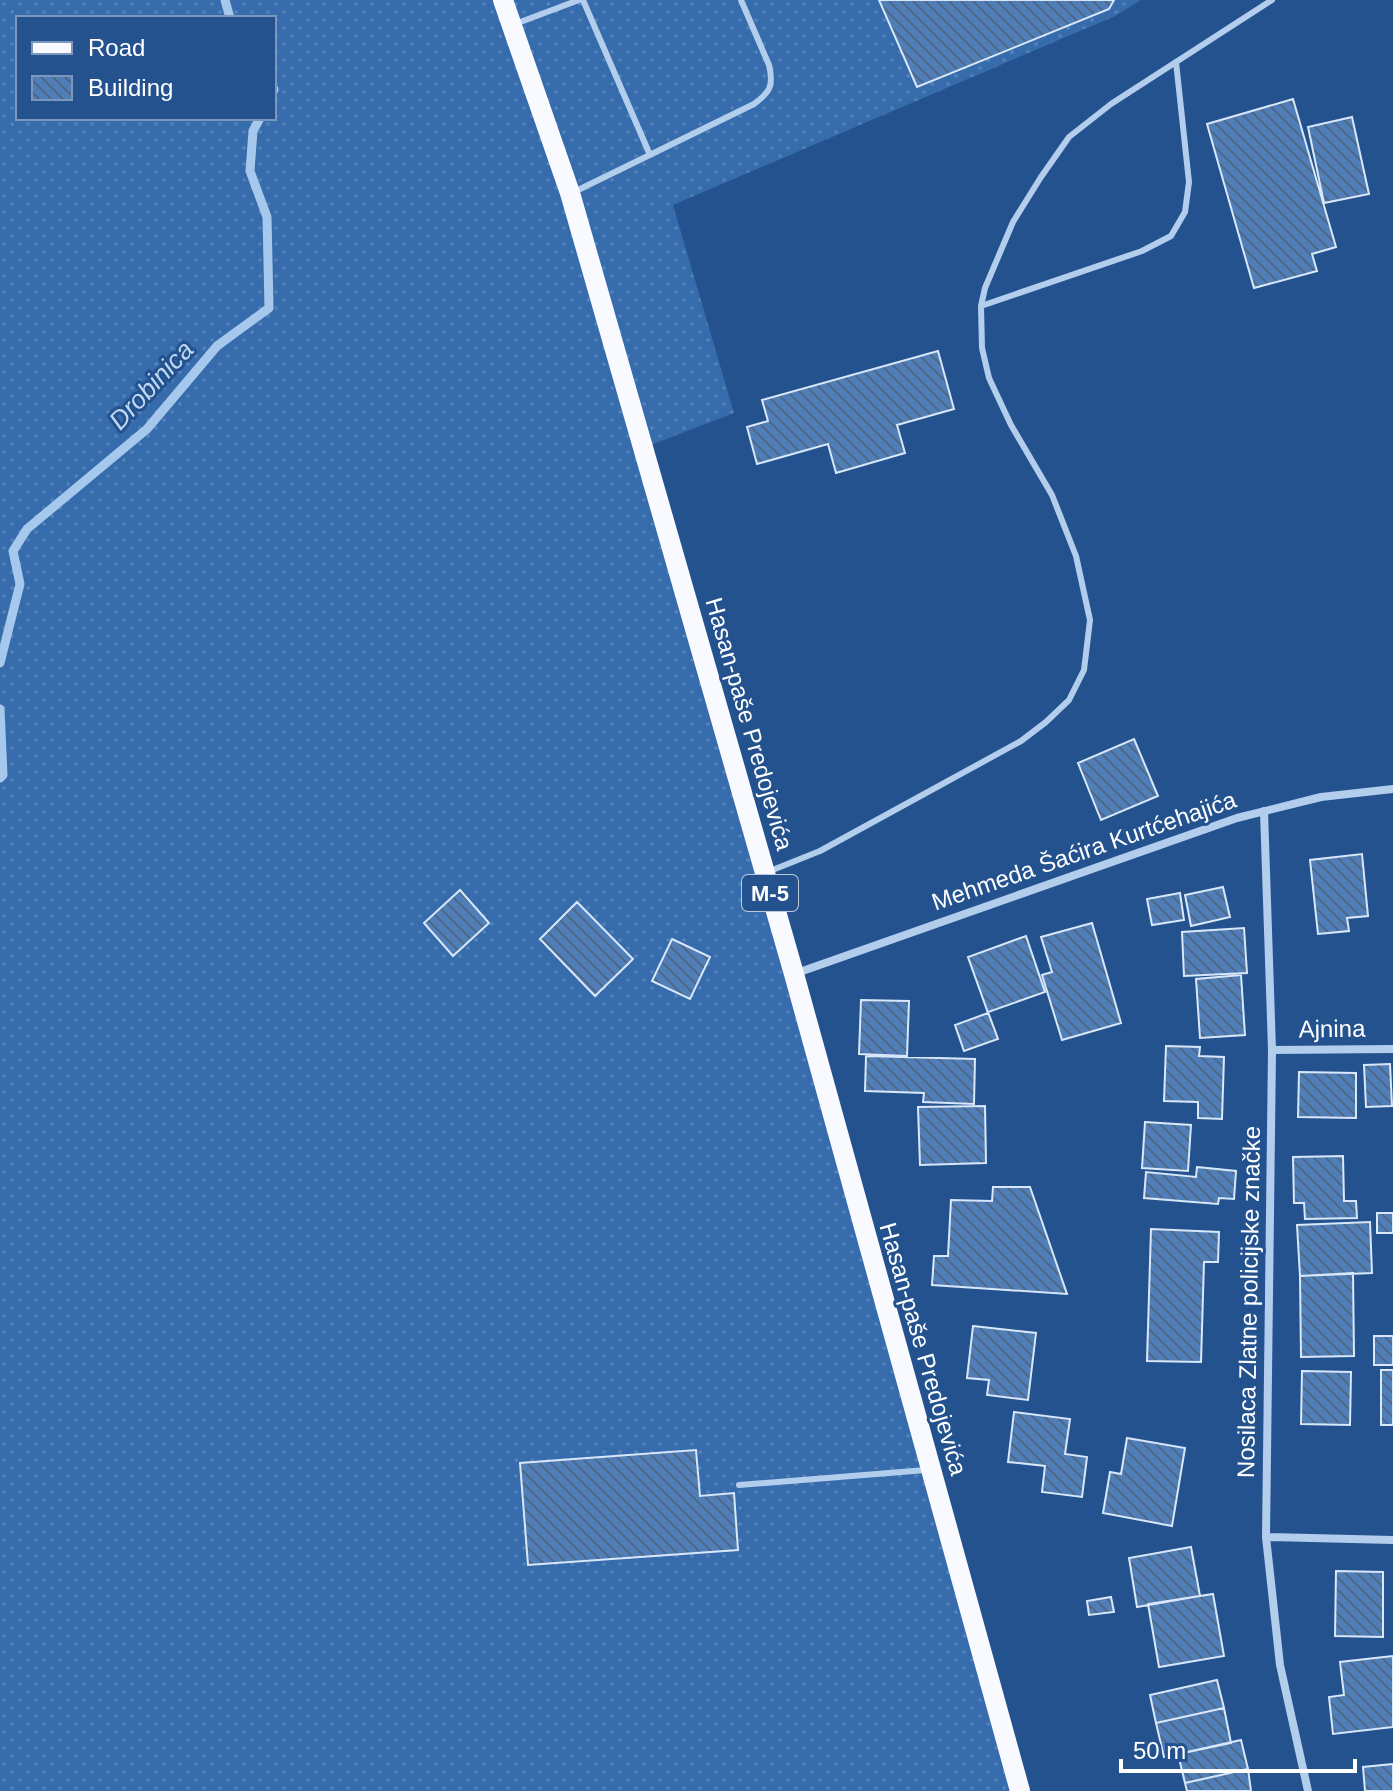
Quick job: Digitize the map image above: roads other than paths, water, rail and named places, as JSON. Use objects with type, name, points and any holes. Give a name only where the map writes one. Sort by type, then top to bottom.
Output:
[{"type":"main road","name":"Hasan-paše Predojevića","points":[[503,0],[570,193],[794,974],[1020,1791]]},
{"type":"street","name":"Mehmeda Šaćira Kurtćehajića","points":[[794,974],[1237,818],[1321,797],[1393,789]]},
{"type":"street","name":"Nosilaca Zlatne policijske značke","points":[[1264,811],[1272,1050],[1266,1537],[1280,1665],[1308,1791]]},
{"type":"street","name":"Ajnina","points":[[1272,1050],[1393,1049]]},
{"type":"street","points":[[1266,1537],[1393,1540]]},
{"type":"lane","points":[[512,25],[581,0],[650,155]]},
{"type":"lane","points":[[570,193],[763,97],[771,87],[772,76],[741,0]]},
{"type":"lane","points":[[764,873],[820,851],[1021,741],[1069,700],[1084,670],[1090,620],[1076,556],[1052,495],[1011,425],[989,378],[982,348],[981,306],[985,288],[1013,222],[1069,137],[1111,104],[1272,0]]},
{"type":"lane","points":[[981,306],[1142,251],[1171,236],[1185,212],[1189,182],[1176,62]]},
{"type":"lane","points":[[739,1485],[930,1470]]},
{"type":"waterway","name":"Drobinica","points":[[225,0],[229,16]]},
{"type":"waterway","name":"Drobinica","points":[[0,663],[20,584],[13,551],[27,529],[147,429],[217,346],[269,308],[267,217],[250,171],[253,131],[259,120]]},
{"type":"waterway","name":"Drobinica","points":[[0,709],[3,775],[0,778]]}]
